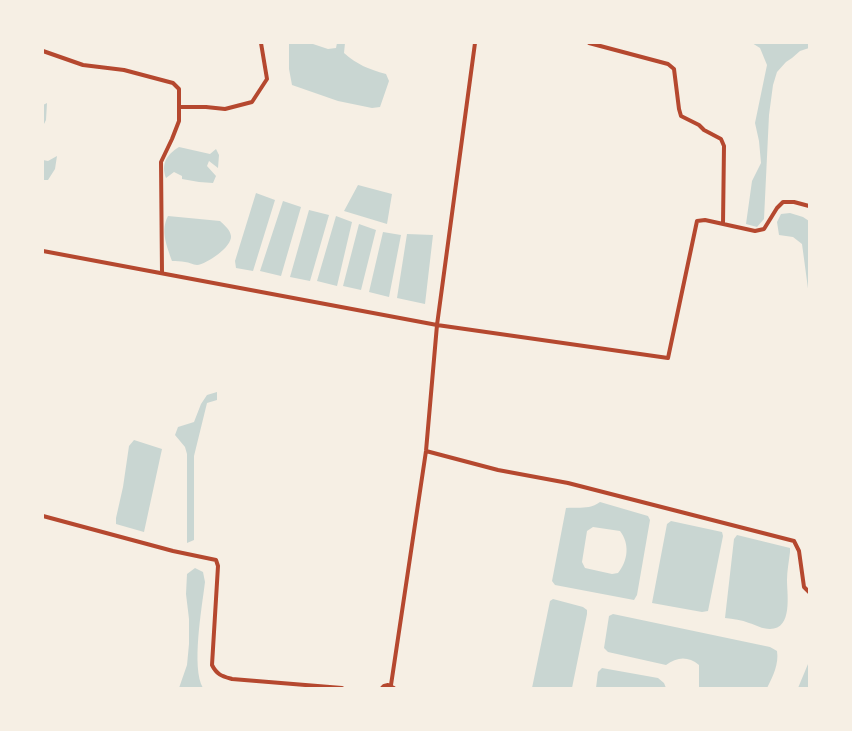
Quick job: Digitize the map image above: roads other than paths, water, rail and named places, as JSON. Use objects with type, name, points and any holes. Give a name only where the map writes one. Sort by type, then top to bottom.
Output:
[{"type":"street","points":[[179,107],[225,109],[252,102],[267,79],[261,43]]},
{"type":"street","points":[[382,688],[386,685],[393,687],[426,451],[437,325],[475,43]]},
{"type":"street","points":[[589,43],[668,64],[674,69],[679,109],[682,116],[720,139],[724,146],[723,224]]},
{"type":"street","points":[[43,51],[83,65],[124,70],[173,83],[178,89],[179,121],[161,162],[162,273]]},
{"type":"street","points":[[43,251],[437,325],[668,358],[697,221],[705,220],[755,231],[764,229],[777,208],[783,202],[794,202],[809,206]]},
{"type":"street","points":[[426,451],[498,470],[568,483],[794,542],[799,551],[804,587],[809,592]]},
{"type":"street","points":[[43,516],[173,551],[216,560],[218,566],[212,665],[216,672],[222,676],[232,679],[342,688]]}]
